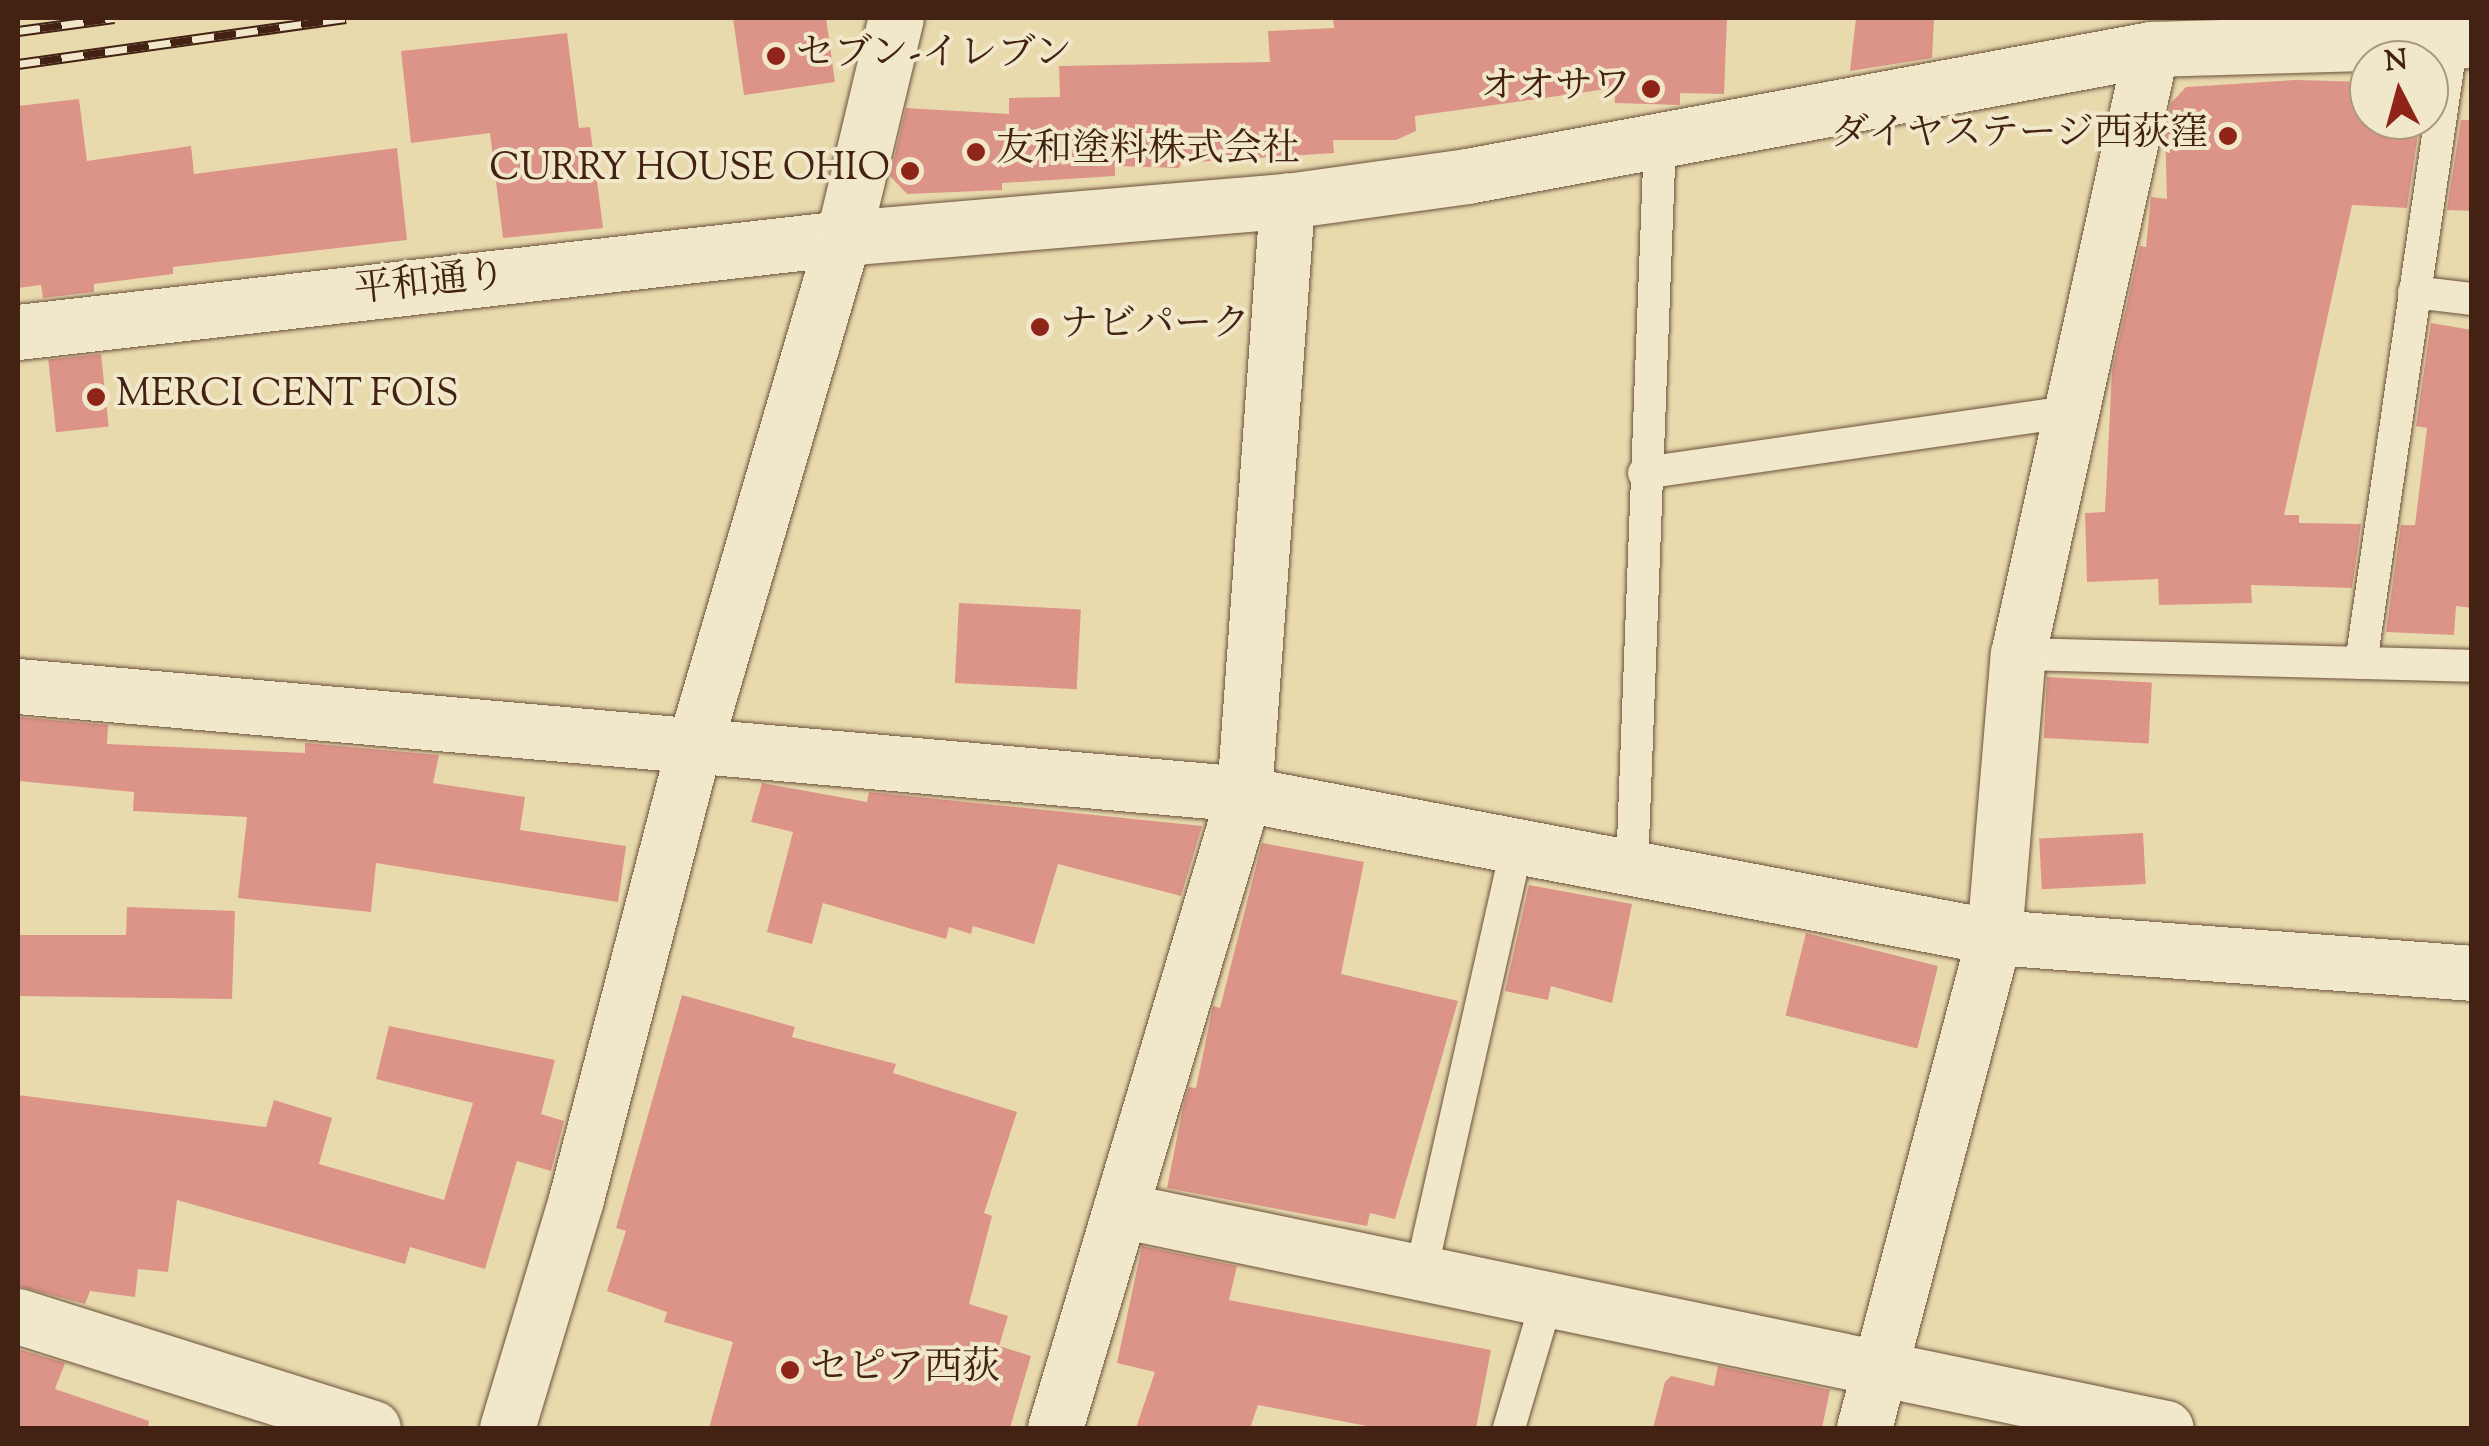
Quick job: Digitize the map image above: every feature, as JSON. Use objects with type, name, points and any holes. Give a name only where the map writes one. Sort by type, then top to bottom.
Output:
[{"type":"street","points":[[507,1428],[576,1199],[694,747],[843,238],[896,18]]},
{"type":"street","points":[[1864,1428],[1994,937],[2018,654],[2154,33]]},
{"type":"street","name":"平和通り","points":[[18,332],[843,238],[1288,201],[1467,176],[2154,33],[2462,40]]},
{"type":"street","points":[[1055,1428],[1244,794],[1288,201]]},
{"type":"street","points":[[18,686],[1244,794],[1994,937],[2472,974]]},
{"type":"street","points":[[1120,1210],[1546,1303],[2166,1428]]},
{"type":"street","points":[[18,1316],[373,1428]]},
{"type":"lane","points":[[2361,663],[2414,292],[2462,40]]},
{"type":"lane","points":[[1632,868],[1644,473],[1660,138]]},
{"type":"lane","points":[[2414,292],[2472,299]]},
{"type":"lane","points":[[1644,473],[2069,412]]},
{"type":"lane","points":[[2018,654],[2472,666]]},
{"type":"lane","points":[[1420,1276],[1517,846]]},
{"type":"lane","points":[[1509,1428],[1546,1303]]},
{"type":"building","points":[[733,18],[826,18],[835,82],[744,95]]},
{"type":"building","points":[[1333,18],[1727,18],[1724,94],[1680,93],[1680,105],[1615,103],[1614,88],[1415,116],[1416,131],[1396,140],[1333,140],[1334,153],[1181,163],[1179,168],[1115,166],[1115,176],[1002,183],[1002,190],[907,194],[890,176],[906,108],[1009,114],[1009,98],[1060,97],[1059,66],[1270,62],[1268,31],[1334,28]]},
{"type":"building","points":[[1856,18],[1934,18],[1932,58],[1850,71]]},
{"type":"building","points":[[567,33],[579,128],[590,127],[603,228],[503,238],[490,133],[411,143],[401,51]]},
{"type":"building","points":[[2295,80],[2349,81],[2349,140],[2417,140],[2407,208],[2352,205],[2284,515],[2299,515],[2299,523],[2361,524],[2352,588],[2251,585],[2252,603],[2159,605],[2158,579],[2087,582],[2085,513],[2105,512],[2112,371],[2140,246],[2146,247],[2151,197],[2167,199],[2165,132],[2171,103],[2186,87]]},
{"type":"building","points":[[79,99],[87,161],[191,146],[194,174],[397,148],[407,240],[173,267],[173,274],[94,284],[94,292],[43,298],[41,285],[18,288],[18,106]]},
{"type":"building","points":[[2461,120],[2472,120],[2472,211],[2447,210]]},
{"type":"building","points":[[2431,323],[2472,330],[2472,608],[2456,606],[2454,635],[2386,632],[2401,525],[2415,525],[2427,428],[2416,426]]},
{"type":"building","points":[[101,354],[109,427],[56,432],[48,360]]},
{"type":"building","points":[[959,603],[1081,609],[1077,689],[955,683]]},
{"type":"building","points":[[2047,677],[2152,682],[2149,743],[2044,738]]},
{"type":"building","points":[[18,717],[108,725],[107,744],[305,753],[305,743],[439,755],[433,783],[525,797],[520,830],[626,846],[618,902],[376,863],[371,912],[238,898],[247,817],[133,811],[134,792],[18,781]]},
{"type":"building","points":[[762,783],[867,802],[869,792],[1202,826],[1181,896],[1058,864],[1034,944],[973,926],[971,934],[949,927],[946,939],[823,903],[812,944],[767,932],[793,832],[751,822]]},
{"type":"building","points":[[2143,833],[2146,884],[2042,889],[2039,838]]},
{"type":"building","points":[[1262,843],[1364,862],[1341,974],[1458,1001],[1395,1219],[1370,1213],[1367,1226],[1167,1188],[1183,1107],[1189,1087],[1196,1088],[1213,1006],[1220,1008]]},
{"type":"building","points":[[1529,885],[1632,904],[1612,1003],[1551,986],[1548,1000],[1505,991]]},
{"type":"building","points":[[127,907],[235,911],[232,999],[18,996],[18,935],[126,935]]},
{"type":"building","points":[[1806,933],[1938,966],[1917,1048],[1785,1015]]},
{"type":"building","points":[[682,995],[795,1027],[792,1037],[896,1064],[893,1073],[1017,1112],[984,1213],[992,1216],[969,1304],[1008,1316],[999,1346],[1031,1356],[1010,1428],[709,1428],[733,1342],[664,1322],[667,1312],[607,1291],[626,1231],[616,1228]]},
{"type":"building","points":[[389,1026],[555,1060],[541,1114],[564,1121],[551,1171],[517,1161],[485,1269],[410,1247],[405,1264],[177,1200],[168,1272],[138,1269],[135,1297],[90,1291],[85,1304],[18,1286],[18,1095],[266,1127],[274,1100],[332,1118],[319,1164],[444,1200],[473,1103],[376,1079]]},
{"type":"building","points":[[1142,1246],[1237,1266],[1229,1300],[1491,1350],[1476,1428],[1377,1428],[1258,1405],[1250,1428],[1136,1428],[1155,1372],[1117,1363]]},
{"type":"building","points":[[18,1349],[65,1363],[55,1389],[149,1421],[148,1428],[18,1428]]},
{"type":"building","points":[[1718,1366],[1830,1390],[1822,1428],[1653,1428],[1665,1382],[1671,1376],[1714,1386]]},
{"type":"railway","points":[[18,31],[114,18]]},
{"type":"railway","points":[[18,64],[346,18]]},
{"type":"place","name":"セブン-イレブン","points":[[776,56]]},
{"type":"place","name":"オオサワ","points":[[1651,89]]},
{"type":"place","name":"ダイヤステージ西荻窪","points":[[2228,136]]},
{"type":"place","name":"友和塗料株式会社","points":[[976,152]]},
{"type":"place","name":"CURRY HOUSE OHIO","points":[[910,171]]},
{"type":"place","name":"ナビパーク","points":[[1040,327]]},
{"type":"place","name":"MERCI CENT FOIS","points":[[96,397]]},
{"type":"place","name":"セピア西荻","points":[[790,1370]]}]
